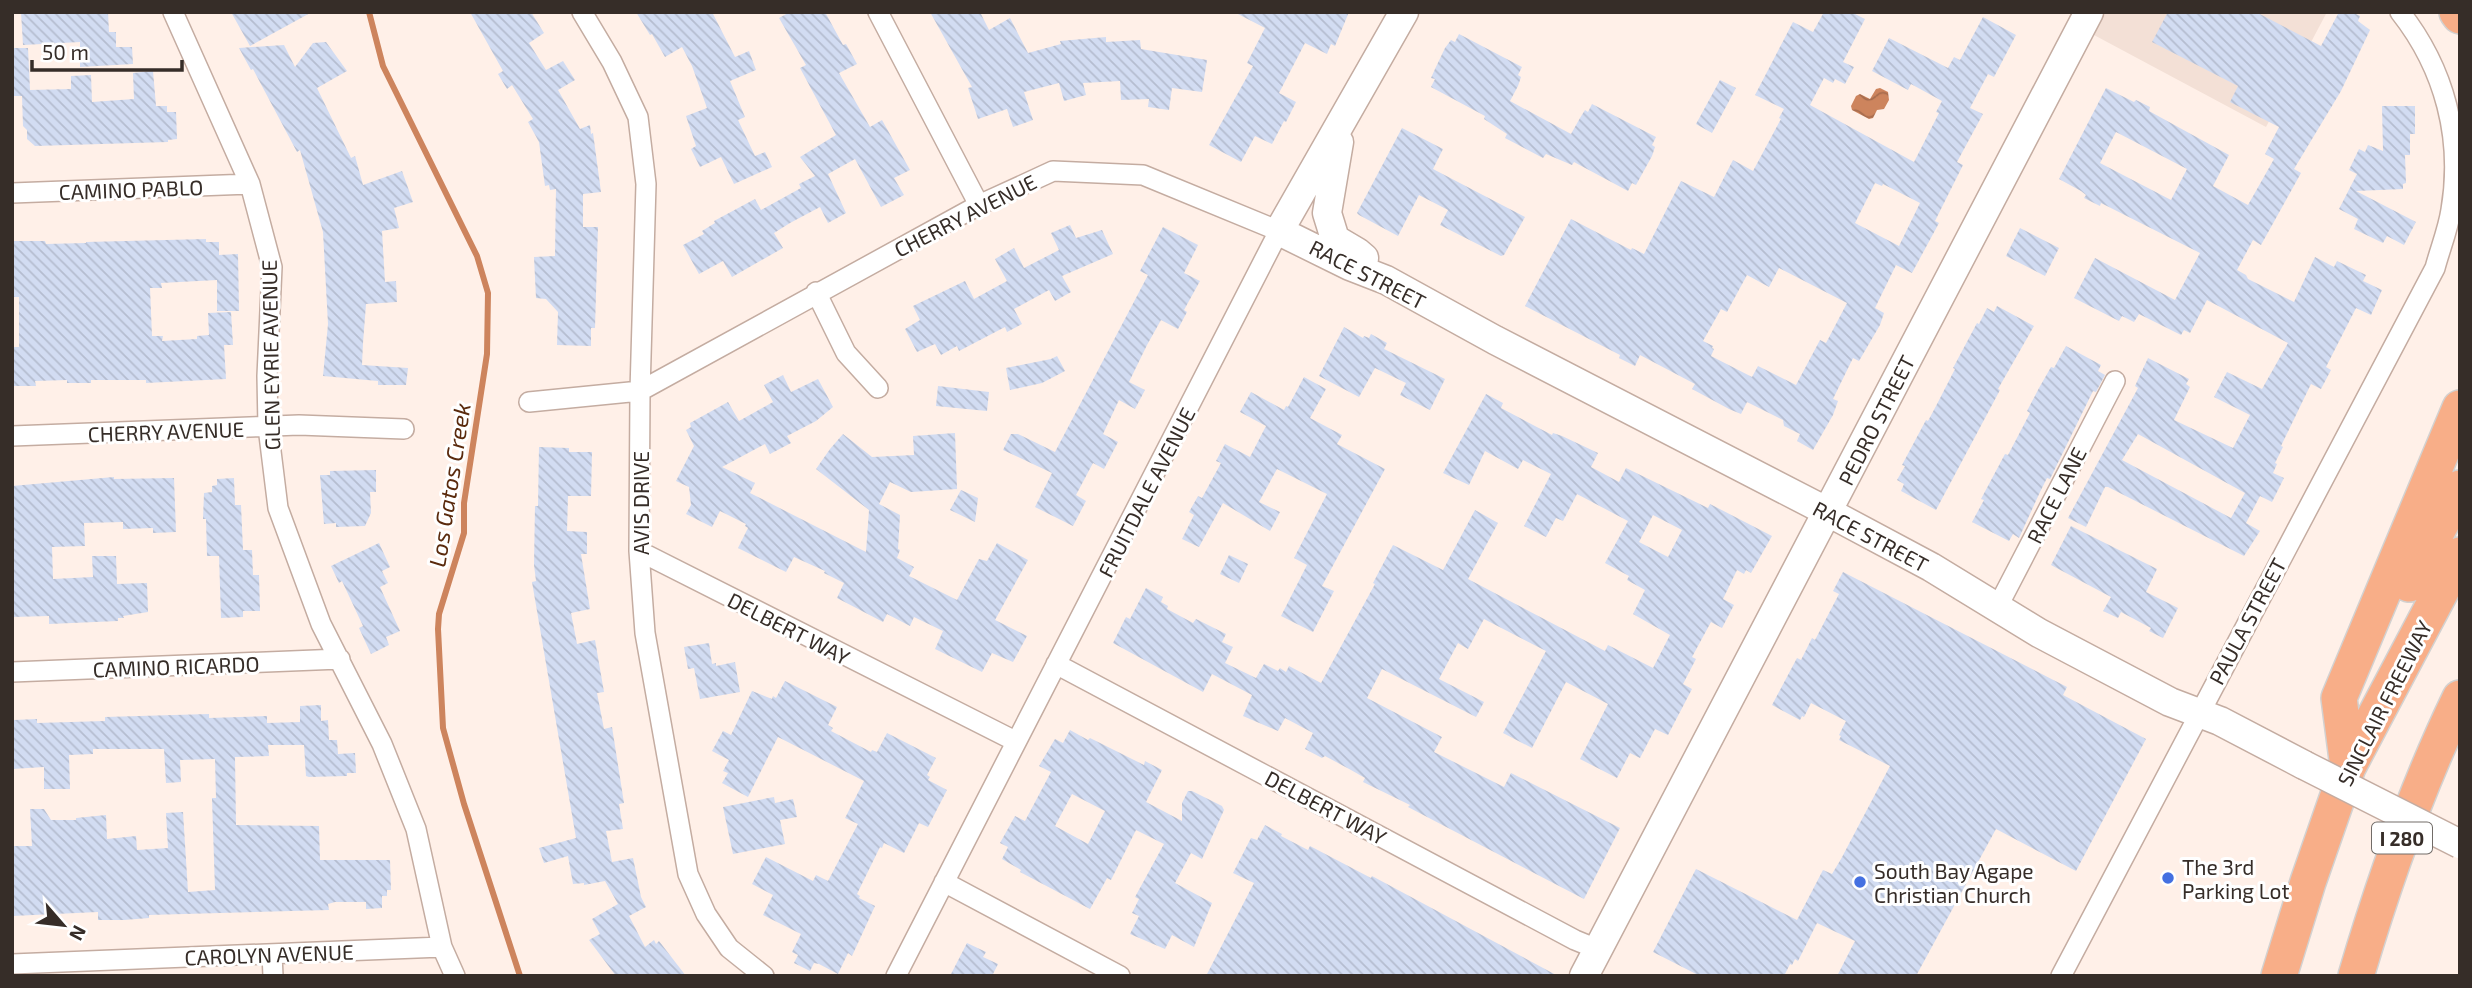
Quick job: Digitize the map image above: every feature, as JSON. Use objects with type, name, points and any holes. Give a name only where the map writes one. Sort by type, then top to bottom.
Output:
[{"type":"highway","points":[[2347,767],[2339,698],[2460,408]]},
{"type":"highway","points":[[2378,707],[2369,674],[2420,560],[2460,488]]},
{"type":"highway","name":"SINCLAIR FREEWAY","points":[[2279,976],[2347,767],[2460,555]]},
{"type":"highway","name":"I 280","points":[[2356,976],[2397,849],[2425,776],[2459,702]]},
{"type":"street","name":"GLEN EYRIE AVENUE","points":[[173,12],[250,184],[272,267],[267,376],[268,428],[278,508],[321,624],[382,744],[416,829],[442,947],[455,976]]},
{"type":"street","name":"AVIS DRIVE","points":[[582,12],[612,62],[638,117],[646,184],[639,391],[639,551],[646,633],[688,874],[706,914],[729,948],[764,976]]},
{"type":"street","points":[[878,12],[979,205]]},
{"type":"street","name":"FRUITDALE AVENUE","points":[[896,976],[1015,741],[1122,541],[1279,231],[1404,12]]},
{"type":"street","name":"PEDRO STREET","points":[[1584,976],[2089,12]]},
{"type":"street","name":"PAULA STREET","points":[[2061,976],[2435,268],[2451,214],[2455,148],[2442,86],[2430,57],[2400,12]]},
{"type":"street","points":[[1345,118],[1333,167],[1327,216],[1335,239],[1357,251],[1386,280]]},
{"type":"street","name":"CHERRY AVENUE","points":[[529,402],[639,391],[979,205],[1053,171],[1143,174],[1279,231]]},
{"type":"street","name":"CAMINO PABLO","points":[[12,193],[250,184]]},
{"type":"street","name":"RACE STREET","points":[[1279,231],[1350,266],[1386,280],[1495,340],[1828,512],[2170,702],[2220,721],[2460,844]]},
{"type":"street","points":[[816,292],[846,353],[878,388]]},
{"type":"street","name":"RACE LANE","points":[[1997,608],[2115,381]]},
{"type":"street","name":"CHERRY AVENUE","points":[[12,436],[299,425],[404,429]]},
{"type":"street","name":"DELBERT WAY","points":[[639,551],[1015,741]]},
{"type":"street","name":"CAMINO RICARDO","points":[[12,672],[340,659]]},
{"type":"street","name":"DELBERT WAY","points":[[1056,664],[1575,940],[1597,949]]},
{"type":"street","points":[[944,882],[1120,976]]},
{"type":"street","name":"CAROLYN AVENUE","points":[[12,964],[442,947]]},
{"type":"street","points":[[272,954],[273,976]]},
{"type":"shaded area","points":[[2105,12],[2327,12],[2266,127],[2094,35]]},
{"type":"water","points":[[1876,89],[1888,92],[1889,100],[1884,109],[1877,110],[1873,118],[1869,119],[1852,110],[1856,96],[1860,94],[1870,99]]},
{"type":"building","points":[[21,12],[108,12],[109,32],[116,32],[116,47],[132,47],[133,64],[80,67],[80,42],[23,45]]},
{"type":"building","points":[[231,12],[312,12],[250,46]]},
{"type":"building","points":[[470,12],[531,12],[544,33],[529,43],[546,70],[563,61],[575,80],[558,90],[580,129],[590,125],[601,192],[583,194],[583,227],[598,227],[595,328],[591,328],[591,346],[557,345],[558,312],[546,299],[536,298],[534,257],[555,256],[556,189],[550,190],[549,185],[545,186],[539,142],[528,122],[533,119],[512,85],[507,89],[498,74],[503,71]]},
{"type":"building","points":[[636,12],[712,12],[735,57],[749,51],[756,70],[730,81],[745,117],[738,120],[755,156],[765,152],[772,167],[734,184],[721,157],[700,167],[691,149],[696,146],[686,116],[707,108],[692,66],[682,47],[665,57]]},
{"type":"building","points":[[790,12],[825,12],[843,45],[846,44],[857,64],[839,73],[870,127],[882,120],[910,170],[894,178],[904,195],[881,207],[855,159],[828,174],[846,213],[828,223],[820,207],[774,233],[783,248],[732,277],[723,261],[699,274],[683,245],[704,234],[702,231],[715,223],[714,221],[755,199],[761,210],[801,188],[799,184],[815,176],[800,157],[836,135],[800,68],[806,65],[779,18]]},
{"type":"building","points":[[930,12],[980,12],[989,30],[1010,18],[1028,53],[1061,44],[1060,41],[1106,37],[1106,42],[1140,40],[1141,49],[1207,60],[1202,92],[1172,88],[1169,110],[1148,107],[1149,99],[1121,100],[1120,81],[1083,83],[1086,95],[1064,101],[1059,83],[1024,92],[1033,120],[1013,127],[1007,109],[978,119],[968,88],[972,87]]},
{"type":"building","points":[[1234,12],[1349,12],[1335,46],[1331,44],[1327,54],[1305,43],[1279,93],[1296,102],[1286,122],[1284,121],[1272,144],[1255,136],[1241,162],[1209,145],[1253,66],[1247,63],[1265,28]]},
{"type":"building","points":[[1824,12],[1851,12],[1865,19],[1843,62],[1854,67],[1845,84],[1835,79],[1833,83],[1824,78],[1810,105],[1914,162],[1939,113],[1936,112],[1942,101],[1911,84],[1908,90],[1872,71],[1889,38],[1948,68],[1954,57],[1960,60],[1983,17],[2016,35],[1994,77],[1988,74],[1970,108],[1983,114],[1957,162],[1963,165],[1935,221],[1939,223],[1912,273],[1896,265],[1875,308],[1884,313],[1880,325],[1859,361],[1853,358],[1833,399],[1838,401],[1833,415],[1813,450],[1797,441],[1800,434],[1784,426],[1783,420],[1747,402],[1741,414],[1729,409],[1692,389],[1695,384],[1640,355],[1635,366],[1619,358],[1620,355],[1525,306],[1571,219],[1644,254],[1681,181],[1714,197],[1733,160],[1753,171],[1784,109],[1755,95],[1793,22],[1813,32]],"holes":[[[1875,183],[1882,186],[1883,184],[1920,203],[1899,246],[1855,223]],[[1779,268],[1847,303],[1826,343],[1820,340],[1796,385],[1758,366],[1752,377],[1711,356],[1713,346],[1703,341],[1721,309],[1727,312],[1747,275],[1769,287]]]},
{"type":"building","points":[[2168,12],[2256,12],[2321,46],[2339,12],[2352,12],[2360,16],[2358,21],[2370,30],[2341,91],[2294,169],[2301,173],[2261,245],[2253,240],[2237,270],[2248,279],[2294,302],[2315,257],[2334,267],[2337,261],[2366,275],[2363,281],[2382,290],[2371,315],[2356,308],[2326,367],[2331,370],[2321,389],[2311,384],[2275,463],[2277,464],[2273,473],[2284,478],[2272,502],[2260,496],[2246,523],[2260,531],[2244,556],[2108,487],[2105,487],[2086,527],[2068,518],[2138,388],[2135,386],[2148,358],[2189,379],[2186,384],[2190,387],[2174,420],[2233,448],[2250,415],[2214,397],[2227,372],[2262,389],[2288,343],[2207,300],[2190,333],[2184,330],[2181,335],[2139,314],[2134,322],[2122,316],[2119,321],[2074,298],[2095,258],[2175,300],[2200,253],[2101,203],[2100,206],[2084,198],[2086,195],[2081,191],[2059,179],[2106,88],[2150,107],[2149,111],[2229,155],[2213,186],[2248,205],[2274,159],[2265,154],[2279,127],[2230,102],[2238,86],[2152,42]],"holes":[[[2116,132],[2187,169],[2171,200],[2100,163]],[[2138,434],[2245,493],[2231,518],[2122,460]]]},
{"type":"building","points":[[1459,34],[1522,67],[1518,75],[1521,77],[1518,86],[1510,101],[1571,134],[1585,110],[1588,112],[1592,104],[1656,137],[1652,145],[1655,147],[1652,156],[1636,185],[1632,183],[1628,191],[1574,162],[1572,165],[1546,154],[1543,158],[1505,138],[1507,134],[1484,119],[1485,116],[1431,87],[1435,79],[1431,78],[1445,48],[1451,40],[1455,42]]},
{"type":"building","points":[[326,42],[347,71],[317,88],[351,158],[355,156],[363,185],[402,171],[413,202],[394,208],[399,228],[382,231],[385,282],[396,281],[397,302],[366,304],[362,365],[408,368],[406,385],[378,385],[378,381],[323,376],[328,324],[323,232],[300,150],[297,152],[239,48],[284,45],[295,67],[313,43]]},
{"type":"building","points":[[12,48],[28,48],[30,90],[71,89],[71,76],[91,75],[92,102],[134,99],[133,73],[153,71],[156,106],[167,106],[167,112],[176,112],[177,139],[168,142],[35,146],[27,139],[27,130],[23,126],[22,96],[12,96]]},
{"type":"building","points":[[1720,80],[1736,88],[1712,133],[1696,124]]},
{"type":"building","points":[[2382,106],[2415,106],[2415,134],[2410,134],[2410,155],[2405,155],[2406,183],[2403,184],[2403,189],[2356,191],[2416,222],[2404,245],[2387,236],[2383,243],[2354,229],[2358,219],[2339,209],[2357,174],[2349,170],[2359,149],[2365,152],[2368,145],[2383,151]]},
{"type":"building","points":[[1402,128],[1443,149],[1433,169],[1525,217],[1504,255],[1501,256],[1440,225],[1448,210],[1419,195],[1398,236],[1357,213]]},
{"type":"building","points":[[1070,225],[1076,238],[1102,230],[1113,254],[1062,276],[1071,292],[1055,301],[1049,290],[1014,309],[1022,324],[1007,332],[1005,327],[959,351],[957,346],[941,355],[935,344],[917,352],[905,329],[920,320],[913,306],[965,281],[974,299],[1007,281],[995,259],[1014,248],[1024,268],[1059,250],[1051,233]]},
{"type":"building","points":[[1163,227],[1198,245],[1184,273],[1200,281],[1184,310],[1187,312],[1178,329],[1161,320],[1147,345],[1129,382],[1145,390],[1135,409],[1119,400],[1103,434],[1118,442],[1104,469],[1093,463],[1076,495],[1086,501],[1073,526],[1035,507],[1052,473],[1003,450],[1011,434],[1018,434],[1055,452],[1148,275],[1140,271]]},
{"type":"building","points":[[2020,228],[2059,248],[2045,276],[2006,256]]},
{"type":"building","points":[[206,239],[206,242],[219,242],[219,255],[238,254],[239,311],[217,311],[217,280],[161,283],[162,288],[150,288],[152,336],[163,336],[162,341],[197,339],[197,336],[209,335],[208,313],[231,312],[233,345],[224,345],[226,379],[146,383],[146,380],[91,380],[91,383],[67,383],[67,380],[35,381],[36,386],[13,386],[12,347],[19,347],[19,297],[12,297],[12,241],[45,241],[46,244]]},
{"type":"building","points":[[1997,306],[2034,326],[1998,389],[2000,390],[1936,510],[1901,491],[1904,484],[1897,480],[1905,466],[1902,465],[1936,406],[1977,323],[1979,324],[1987,308],[1994,312]]},
{"type":"building","points":[[1344,327],[1363,338],[1369,338],[1371,334],[1387,343],[1384,349],[1445,379],[1430,410],[1400,395],[1406,383],[1375,368],[1359,397],[1319,376]]},
{"type":"building","points":[[2066,346],[2101,365],[2098,371],[2105,375],[2096,392],[2093,391],[2050,479],[2047,478],[2019,538],[2013,534],[2009,541],[1972,522],[1984,500],[1981,499],[2030,413],[2027,411],[2039,388]]},
{"type":"building","points":[[1057,356],[1065,371],[1042,383],[1010,390],[1006,368]]},
{"type":"building","points":[[783,375],[791,392],[818,379],[833,407],[816,421],[787,436],[791,443],[770,454],[765,444],[722,467],[755,483],[750,493],[866,552],[869,510],[816,469],[830,449],[843,434],[872,457],[914,455],[913,436],[955,433],[957,489],[911,492],[890,482],[879,504],[900,515],[900,550],[897,558],[914,567],[909,576],[957,600],[979,559],[987,561],[997,543],[1028,560],[995,620],[1027,636],[1013,662],[992,653],[982,672],[935,649],[943,631],[914,617],[910,626],[887,614],[883,622],[837,598],[844,583],[824,573],[825,571],[794,557],[786,572],[738,548],[748,528],[746,524],[720,511],[712,527],[686,514],[691,505],[689,487],[676,481],[694,446],[686,430],[691,427],[690,423],[728,402],[739,421],[773,402],[764,385]]},
{"type":"building","points":[[1304,377],[1326,389],[1310,418],[1342,435],[1337,444],[1385,469],[1322,586],[1334,591],[1313,632],[1281,616],[1307,565],[1294,558],[1327,494],[1277,469],[1259,502],[1280,512],[1270,531],[1223,503],[1199,547],[1182,539],[1194,515],[1189,512],[1198,496],[1202,498],[1221,463],[1216,461],[1225,444],[1250,457],[1266,426],[1240,412],[1251,392],[1284,410]]},
{"type":"building","points":[[938,386],[989,392],[987,411],[936,406]]},
{"type":"building","points":[[1486,394],[1503,403],[1501,408],[1552,435],[1562,436],[1598,453],[1591,467],[1619,482],[1626,468],[1708,508],[1710,504],[1772,536],[1751,573],[1746,570],[1744,574],[1737,570],[1723,599],[1734,605],[1722,628],[1711,622],[1692,657],[1696,659],[1683,684],[1692,689],[1668,735],[1655,729],[1640,758],[1630,753],[1617,778],[1580,759],[1608,704],[1566,682],[1532,748],[1503,733],[1546,651],[1484,619],[1468,649],[1458,643],[1439,679],[1484,702],[1476,717],[1382,669],[1367,698],[1442,737],[1434,752],[1504,787],[1511,773],[1620,828],[1584,899],[1408,807],[1410,805],[1363,782],[1365,778],[1325,756],[1322,758],[1305,749],[1313,733],[1285,718],[1278,731],[1243,716],[1252,695],[1212,674],[1203,692],[1113,643],[1126,617],[1130,619],[1146,588],[1163,597],[1161,602],[1168,606],[1167,609],[1193,623],[1196,619],[1226,634],[1222,642],[1233,647],[1225,663],[1256,678],[1264,664],[1286,672],[1289,666],[1321,683],[1393,545],[1443,570],[1475,510],[1498,523],[1468,579],[1605,651],[1608,645],[1653,668],[1670,635],[1633,614],[1645,590],[1627,580],[1629,576],[1605,563],[1628,521],[1577,494],[1563,521],[1556,518],[1546,537],[1524,526],[1551,474],[1523,460],[1518,469],[1485,451],[1469,485],[1443,473]],"holes":[[[1653,515],[1682,530],[1668,557],[1639,542]]]},
{"type":"building","points":[[539,447],[569,448],[569,452],[592,452],[591,496],[568,496],[567,531],[587,532],[587,554],[581,554],[590,609],[571,613],[577,644],[595,640],[604,692],[597,693],[604,729],[612,727],[624,803],[619,804],[623,829],[606,831],[612,862],[633,858],[641,897],[646,907],[629,916],[645,947],[654,940],[656,944],[659,941],[686,976],[616,976],[589,940],[600,934],[592,919],[618,904],[605,881],[573,884],[568,856],[544,863],[539,848],[576,838],[532,582],[536,581],[535,506],[538,506]]},
{"type":"building","points":[[376,470],[376,492],[370,492],[371,513],[365,526],[336,527],[336,523],[324,524],[320,475],[330,475],[330,471]]},
{"type":"building","points":[[114,477],[174,478],[176,532],[153,533],[153,528],[123,529],[123,522],[84,523],[85,546],[52,547],[53,579],[93,577],[92,556],[116,556],[117,584],[147,583],[148,612],[123,616],[124,618],[118,618],[118,621],[49,624],[49,616],[12,617],[12,486]]},
{"type":"building","points":[[234,478],[235,505],[241,505],[243,550],[252,550],[253,575],[259,575],[260,611],[243,611],[243,617],[221,618],[219,556],[207,556],[206,519],[203,519],[204,493],[212,492],[212,486],[217,485],[217,479]]},
{"type":"building","points":[[961,490],[978,498],[975,522],[950,510]]},
{"type":"building","points":[[2071,526],[2157,569],[2146,592],[2178,608],[2163,638],[2149,631],[2151,628],[2121,612],[2118,618],[2103,611],[2111,597],[2051,565]]},
{"type":"building","points":[[379,543],[390,567],[382,571],[388,583],[380,587],[400,631],[386,637],[389,645],[371,654],[359,628],[363,626],[342,581],[339,583],[331,566]]},
{"type":"building","points":[[1229,555],[1248,564],[1239,583],[1220,574]]},
{"type":"building","points":[[1843,572],[2067,687],[2063,695],[2146,739],[2076,871],[1996,829],[1916,976],[1837,976],[1855,941],[1817,923],[1798,961],[1795,959],[1792,965],[1790,964],[1784,976],[1700,976],[1653,952],[1696,869],[1797,920],[1823,870],[1832,874],[1890,766],[1839,740],[1846,721],[1811,703],[1800,720],[1772,705],[1797,658],[1801,660],[1812,638],[1815,640],[1839,594],[1833,591]]},
{"type":"building","points":[[709,643],[712,664],[716,663],[716,666],[735,662],[740,692],[700,699],[694,668],[688,669],[684,647]]},
{"type":"building","points":[[785,681],[837,707],[828,725],[833,728],[831,731],[871,752],[877,752],[887,733],[936,758],[927,775],[930,777],[928,780],[947,790],[928,827],[919,823],[904,853],[884,843],[882,848],[880,847],[857,894],[859,898],[875,906],[852,956],[848,953],[838,974],[819,964],[814,963],[810,971],[794,963],[798,955],[792,952],[801,934],[763,915],[773,895],[752,884],[766,857],[813,881],[816,875],[828,881],[858,824],[845,818],[864,781],[778,737],[748,797],[722,783],[728,773],[723,771],[729,760],[712,751],[723,731],[731,735],[752,691],[776,698]]},
{"type":"building","points":[[321,705],[321,721],[328,720],[329,740],[337,740],[338,754],[355,753],[356,773],[347,773],[347,776],[306,776],[304,745],[268,745],[269,756],[235,757],[236,825],[319,826],[320,860],[390,860],[391,890],[387,890],[387,896],[382,896],[382,908],[366,909],[366,902],[335,902],[328,904],[329,910],[149,915],[149,918],[124,920],[98,920],[98,912],[12,916],[12,846],[32,846],[30,809],[44,809],[51,820],[76,820],[106,815],[107,839],[136,836],[137,850],[168,848],[166,813],[183,812],[188,892],[215,890],[212,798],[216,798],[215,759],[180,760],[181,782],[166,783],[164,749],[93,749],[93,754],[69,755],[70,789],[44,789],[44,767],[12,769],[14,720],[37,719],[37,723],[105,721],[105,717],[209,714],[209,718],[267,716],[267,723],[300,722],[300,706]]},
{"type":"building","points":[[1070,730],[1144,765],[1145,761],[1162,770],[1146,802],[1182,821],[1182,803],[1188,791],[1222,806],[1224,810],[1202,859],[1191,853],[1175,883],[1212,903],[1194,947],[1172,935],[1165,949],[1130,934],[1139,916],[1132,913],[1139,899],[1135,897],[1164,844],[1136,830],[1111,880],[1107,878],[1090,909],[1020,872],[1021,870],[1002,859],[1008,847],[1000,843],[1015,816],[1025,821],[1051,772],[1039,766],[1055,739],[1063,743]],"holes":[[[1072,794],[1105,811],[1088,844],[1055,826]]]},
{"type":"building","points":[[774,797],[775,803],[793,799],[797,817],[780,820],[785,844],[733,854],[723,807]]},
{"type":"building","points":[[1265,825],[1308,850],[1310,846],[1371,878],[1372,876],[1558,976],[1206,976],[1254,883],[1233,873],[1251,838],[1257,840]]},
{"type":"building","points":[[967,943],[986,952],[983,957],[998,964],[992,976],[950,976]]},
{"type":"waterway","name":"Los Gatos Creek","points":[[369,12],[383,66],[477,256],[488,293],[487,354],[464,503],[464,533],[439,614],[438,629],[443,728],[464,804],[520,976]]},
{"type":"place","name":"The 3rd Parking Lot","points":[[2168,878]]},
{"type":"place","name":"South Bay Agape Christian Church","points":[[1860,882]]}]
